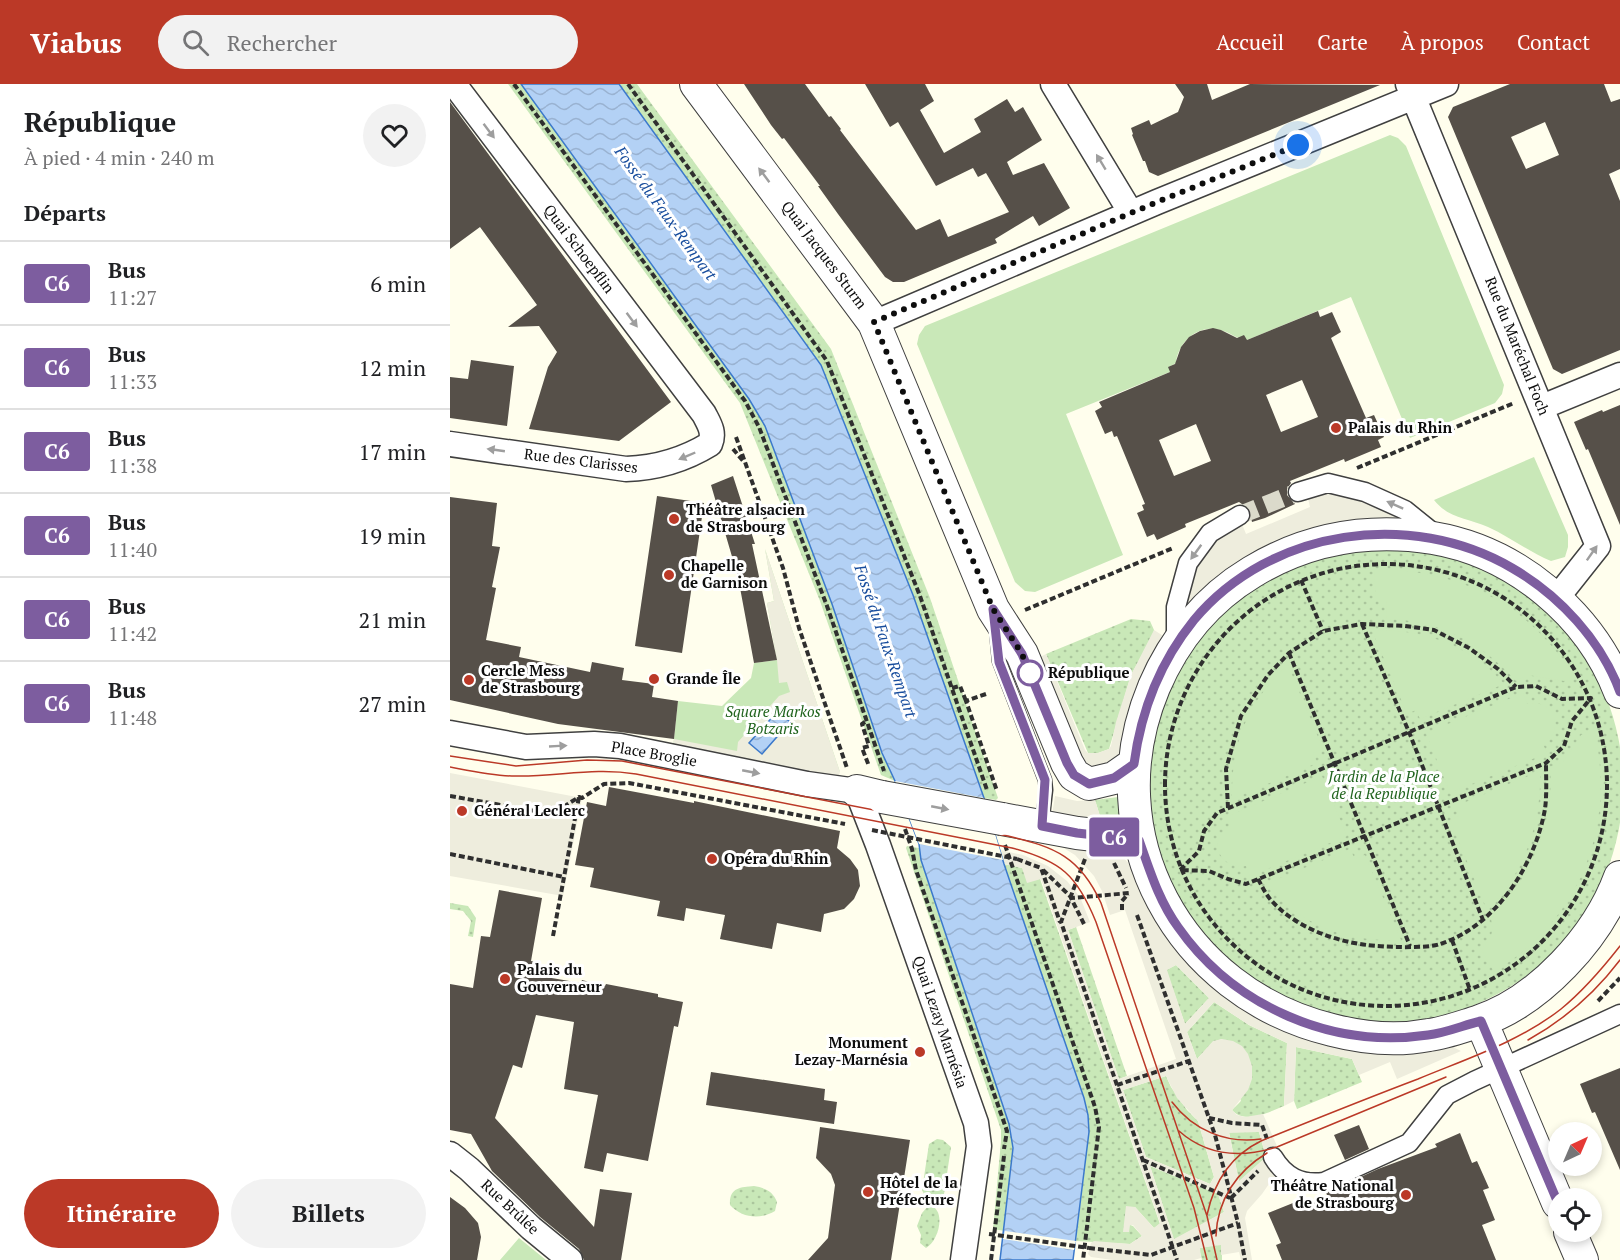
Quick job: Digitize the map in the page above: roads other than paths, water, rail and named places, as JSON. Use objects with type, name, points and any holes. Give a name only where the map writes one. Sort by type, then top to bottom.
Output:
[{"type":"street","name":"Quai Schoepflin","points":[[454,84],[704,414]]},
{"type":"street","name":"Quai Jacques Sturm","points":[[696,84],[874,322],[997,615],[1022,654],[1057,741],[1074,775],[1089,784],[1114,778],[1134,764]]},
{"type":"street","points":[[1053,84],[1131,213]]},
{"type":"street","points":[[874,322],[1411,91],[1446,84]]},
{"type":"street","name":"Rue du Maréchal Foch","points":[[1411,91],[1598,546],[1556,599]]},
{"type":"street","points":[[1538,398],[1620,375]]},
{"type":"street","name":"Rue des Clarisses","points":[[450,444],[626,469],[654,467],[683,458],[710,444],[713,437],[712,429],[704,414]]},
{"type":"street","points":[[1298,492],[1328,483],[1365,492],[1405,510],[1442,540]]},
{"type":"street","points":[[1176,645],[1176,607],[1188,563],[1210,533],[1240,515]]},
{"type":"street","points":[[1610,681],[1591,639],[1556,599],[1526,576],[1499,560],[1471,548],[1410,534],[1381,533],[1318,542],[1290,552],[1241,579],[1216,598],[1195,619],[1176,645],[1148,701],[1138,736],[1134,764],[1134,808],[1139,840],[1154,883],[1163,903],[1192,946],[1230,982],[1256,1000],[1312,1026],[1342,1033],[1374,1037],[1430,1035],[1481,1021],[1502,1011],[1531,994],[1582,946],[1612,899],[1620,877]]},
{"type":"street","name":"Place Broglie","points":[[450,734],[526,747],[594,744],[620,746],[807,784],[870,786]]},
{"type":"street","points":[[870,786],[1000,813],[1042,826],[1093,836],[1139,840]]},
{"type":"street","name":"Quai Lezay Marnésia","points":[[870,786],[862,828],[979,1134],[963,1260]]},
{"type":"street","points":[[1273,1157],[1288,1176],[1312,1184],[1324,1182],[1409,1143],[1447,1095],[1620,1014]]},
{"type":"street","points":[[1481,1021],[1488,1075],[1550,1188]]},
{"type":"street","name":"Rue Brûlée","points":[[450,1154],[531,1228],[570,1260]]},
{"type":"street","points":[[1574,1242],[1582,1260]]},
{"type":"lane","name":"Quai Jacques Sturm","points":[[997,615],[999,662],[1045,780],[1042,826]]},
{"type":"water","name":"Fossé du Faux-Rempart","points":[[521,84],[619,84],[821,365],[913,595],[984,798],[1004,864],[1084,1098],[1089,1132],[1073,1260],[1000,1260],[1013,1148],[1009,1124],[921,860],[919,844],[882,753],[832,604],[765,426],[749,399]]},
{"type":"water","points":[[778,711],[790,722],[762,754],[749,743]]},
{"type":"tunnel","points":[[1240,515],[1298,492]]},
{"type":"tram line","points":[[450,756],[516,766],[587,760],[622,761],[1008,836],[1039,845],[1064,856],[1084,875],[1101,903],[1207,1216],[1217,1260]]},
{"type":"tram line","points":[[450,767],[507,776],[590,772],[636,774],[1012,848],[1043,858],[1055,865],[1065,872],[1082,892],[1096,922],[1194,1208],[1207,1260]]},
{"type":"tram line","points":[[1207,1215],[1214,1192],[1225,1171],[1240,1154],[1250,1147],[1473,1057],[1528,1031],[1569,1002],[1620,946]]},
{"type":"tram line","points":[[1528,1040],[1554,1024],[1578,1005],[1620,960]]},
{"type":"tram line","points":[[1179,1131],[1201,1146],[1213,1150],[1251,1153],[1277,1147],[1446,1077]]},
{"type":"tram line","points":[[1172,1102],[1190,1120],[1211,1133],[1235,1139],[1261,1139]]},
{"type":"tram line","points":[[1216,1236],[1220,1210],[1231,1188],[1247,1168],[1267,1153]]},
{"type":"place","name":"Palais du Rhin","points":[[1336,428]]},
{"type":"place","name":"Théâtre alsacien de Strasbourg","points":[[674,519]]},
{"type":"place","name":"Chapelle de Garnison","points":[[669,575]]},
{"type":"place","name":"République","points":[[1030,673]]},
{"type":"place","name":"Grande Île","points":[[654,679]]},
{"type":"place","name":"Cercle Mess de Strasbourg","points":[[469,680]]},
{"type":"place","name":"Général Leclerc","points":[[462,811]]},
{"type":"place","name":"Opéra du Rhin","points":[[712,859]]},
{"type":"place","name":"Palais du Gouverneur","points":[[505,979]]},
{"type":"place","name":"Monument Lezay-Marnésia","points":[[920,1052]]},
{"type":"place","name":"Hôtel de la Préfecture","points":[[868,1192]]},
{"type":"place","name":"Théâtre National de Strasbourg","points":[[1406,1195]]},
{"type":"park label","name":"Square Markos Botzaris","points":[[773,720]]},
{"type":"park label","name":"Jardin de la Place de la Republique","points":[[1384,786]]}]
